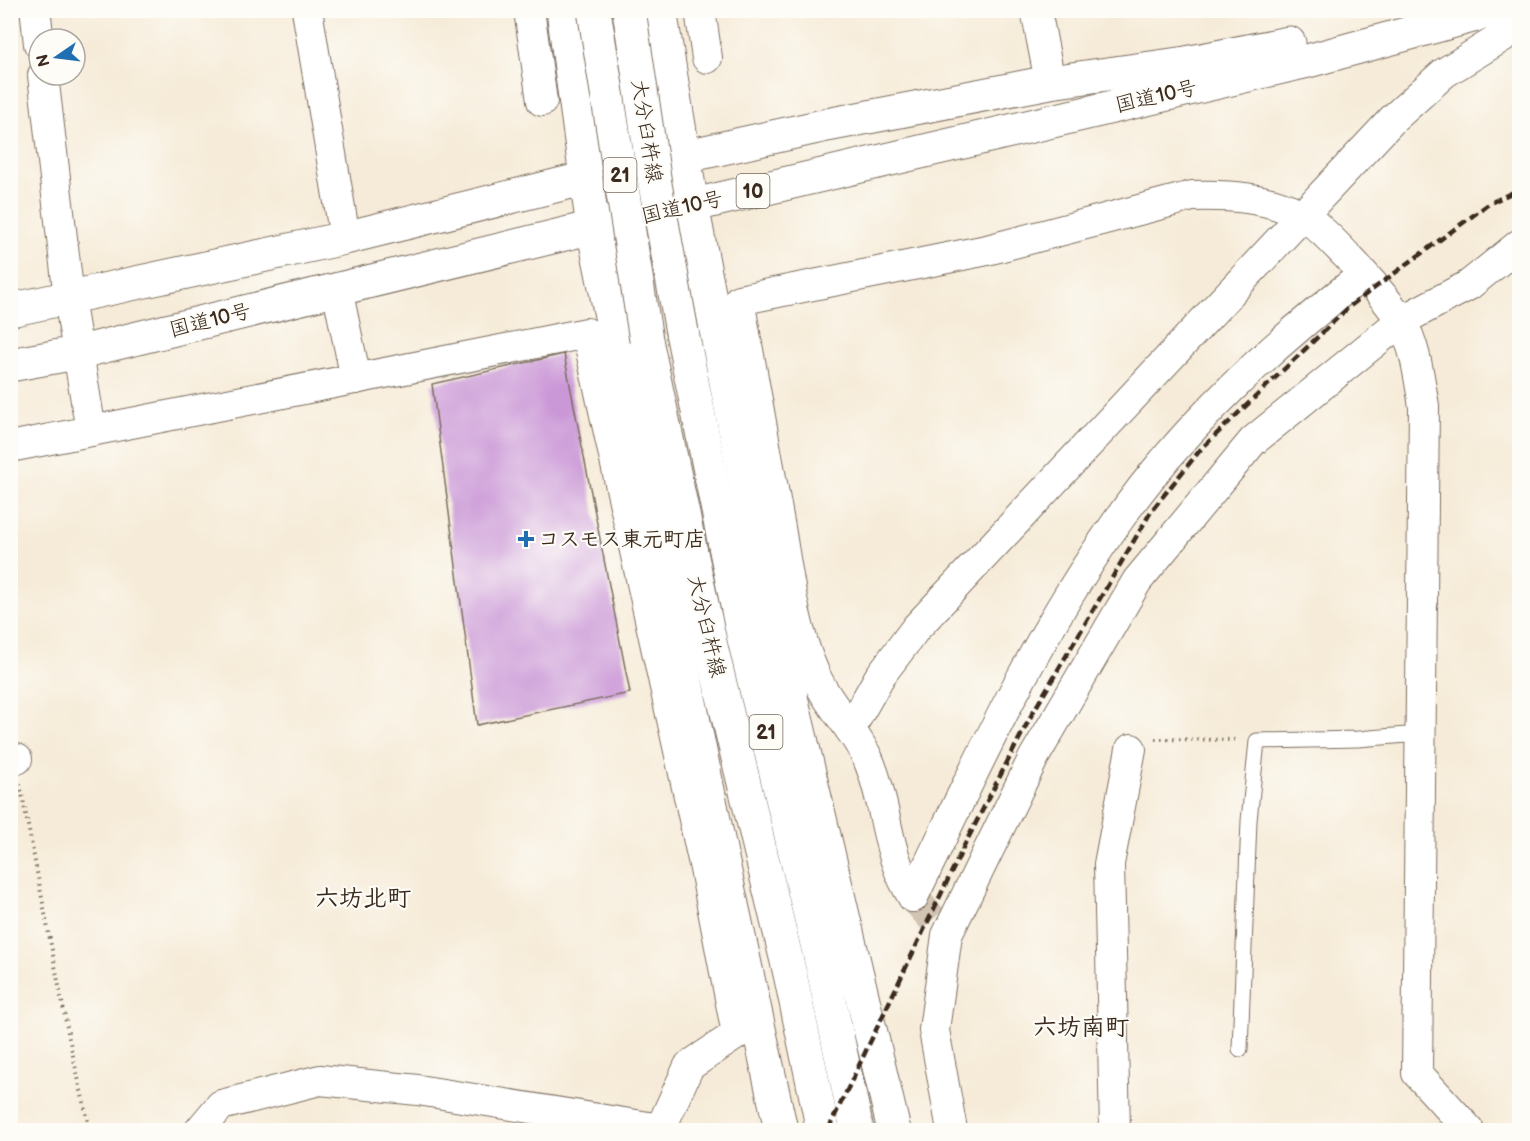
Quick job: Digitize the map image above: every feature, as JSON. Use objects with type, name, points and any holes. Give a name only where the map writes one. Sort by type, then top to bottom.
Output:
[{"type":"main road","points":[[563,10],[593,228],[717,885],[781,1131]]},
{"type":"main road","name":"大分臼杵線","points":[[594,10],[646,340],[710,642],[790,974],[823,1131]]},
{"type":"main road","name":"大分臼杵線","points":[[629,10],[655,184],[682,332],[743,635],[822,965],[856,1131]]},
{"type":"main road","points":[[660,10],[692,205],[768,600],[894,1131]]},
{"type":"main road","name":"国道10号","points":[[10,310],[345,238],[587,178],[827,125],[1050,82],[1186,63],[1457,10]]},
{"type":"main road","name":"国道10号","points":[[10,365],[76,352],[593,228],[1304,62],[1494,10]]},
{"type":"street","points":[[306,10],[345,238]]},
{"type":"street","points":[[529,10],[542,101]]},
{"type":"street","points":[[700,10],[707,58]]},
{"type":"street","points":[[1036,10],[1050,82]]},
{"type":"street","points":[[850,729],[880,676],[916,628],[1393,119],[1444,73],[1520,26]]},
{"type":"street","points":[[44,87],[76,352],[91,431]]},
{"type":"street","points":[[1363,275],[1259,361],[1169,456],[1118,520],[1079,578],[1046,634],[913,897],[894,861],[868,759],[850,729],[828,701],[812,669],[798,621],[739,300],[987,250],[1192,196],[1227,195],[1256,199],[1303,215],[1335,243],[1363,275],[1401,321],[1418,370],[1424,406],[1417,1073],[1469,1131]]},
{"type":"street","points":[[952,1131],[934,1030],[947,935],[1034,757],[1137,581],[1253,441],[1401,321],[1469,285],[1520,244]]},
{"type":"street","points":[[337,289],[356,379]]},
{"type":"street","points":[[10,447],[587,333],[717,885],[737,1034],[689,1066],[660,1130],[418,1090],[320,1080],[221,1105],[200,1131]]},
{"type":"street","points":[[1115,1131],[1109,864],[1131,749]]},
{"type":"lane","points":[[1240,1049],[1249,821],[1257,741],[1358,739],[1419,734]]},
{"type":"path","points":[[10,715],[14,760],[69,1038],[90,1131]]},
{"type":"path","points":[[1131,749],[1146,739],[1257,741]]},
{"type":"building","name":"コスモス東元町店","points":[[564,354],[630,693],[477,725],[432,384]]},
{"type":"tunnel","points":[[913,897],[947,935]]},
{"type":"railway","points":[[828,1130],[966,842],[1032,714],[1152,510],[1201,449],[1350,306],[1490,203],[1520,189]]},
{"type":"place","name":"コスモス東元町店","points":[[526,539]]},
{"type":"district","name":"六坊北町","points":[[363,898]]},
{"type":"district","name":"六坊南町","points":[[1081,1027]]}]
